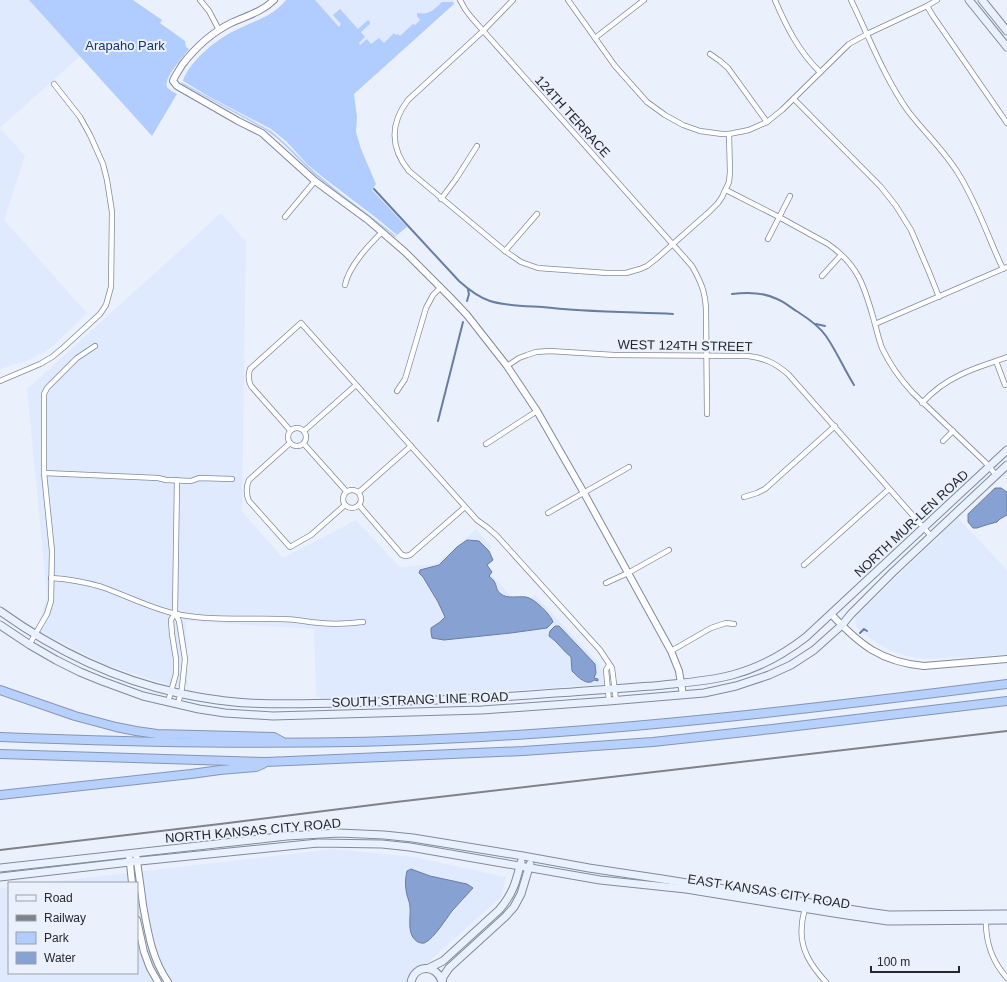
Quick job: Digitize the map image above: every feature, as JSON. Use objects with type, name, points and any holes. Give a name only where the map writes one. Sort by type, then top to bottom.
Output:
[{"type":"highway","points":[[0,737],[115,742],[199,743],[284,743],[459,738],[598,729],[737,716],[1007,684]]},
{"type":"highway","points":[[0,690],[75,716],[129,730],[157,734],[274,737],[284,743]]},
{"type":"highway","points":[[0,754],[266,762],[479,754],[653,742],[1007,701]]},
{"type":"highway","points":[[0,795],[256,767],[266,762]]},
{"type":"main road","points":[[969,0],[1007,47]]},
{"type":"main road","points":[[982,0],[1007,31]]},
{"type":"main road","name":"NORTH MUR-LEN ROAD","points":[[831,614],[1007,450]]},
{"type":"main road","name":"NORTH MUR-LEN ROAD","points":[[842,625],[856,609],[931,536],[1007,465]]},
{"type":"main road","name":"SOUTH STRANG LINE ROAD","points":[[0,611],[34,634],[72,655],[143,684],[170,691],[226,701],[248,703],[322,704],[482,698],[703,681],[750,669],[794,647],[831,614]]},
{"type":"main road","name":"SOUTH STRANG LINE ROAD","points":[[0,625],[29,645],[80,672],[143,696],[199,709],[225,713],[273,716],[482,710],[704,693],[736,686],[774,673],[791,665],[814,650],[842,625]]},
{"type":"main road","name":"NORTH KANSAS CITY ROAD","points":[[0,868],[287,836],[339,833],[384,834],[532,858]]},
{"type":"main road","name":"NORTH KANSAS CITY ROAD","points":[[0,877],[318,844],[360,843],[410,847],[529,867]]},
{"type":"main road","points":[[411,982],[416,972],[429,968],[443,961],[505,904],[513,891],[523,856]]},
{"type":"main road","points":[[442,982],[445,972],[514,907],[521,894],[532,858]]},
{"type":"main road","name":"EAST KANSAS CITY ROAD","points":[[532,858],[662,879],[806,906]]},
{"type":"main road","name":"EAST KANSAS CITY ROAD","points":[[529,867],[600,880],[686,889],[806,906],[889,915],[1007,920]]},
{"type":"main road","name":"EAST KANSAS CITY ROAD","points":[[986,918],[1007,914]]},
{"type":"main road","points":[[429,968],[437,972],[442,982]]},
{"type":"street","points":[[200,0],[209,11],[220,30]]},
{"type":"street","points":[[274,0],[262,10],[220,30],[208,38],[190,54],[173,81],[178,86],[238,121],[262,133],[315,181],[382,232],[405,252],[467,315],[507,366],[537,411],[584,493],[671,651],[679,671],[683,695]]},
{"type":"street","name":"124TH TERRACE","points":[[460,0],[468,13],[483,31],[692,266],[700,280],[705,296],[707,414]]},
{"type":"street","points":[[513,0],[483,31],[408,100],[400,111],[396,123],[395,140],[401,160],[409,171],[505,251],[521,262],[538,268],[619,273],[634,272],[647,266],[709,212],[722,197],[729,182],[729,134]]},
{"type":"street","points":[[568,0],[615,66],[647,102],[681,124],[700,131],[729,134],[749,130],[767,122],[794,99],[849,44],[937,0]]},
{"type":"street","points":[[595,38],[644,0]]},
{"type":"street","points":[[775,0],[785,22],[800,48],[810,62],[820,72]]},
{"type":"street","points":[[851,0],[883,68],[900,98],[923,130],[950,161],[964,183],[1005,268],[875,324]]},
{"type":"street","points":[[927,6],[1007,123]]},
{"type":"street","points":[[710,54],[728,68],[767,122]]},
{"type":"street","points":[[0,381],[40,364],[63,348],[100,314],[106,305],[111,287],[112,212],[107,180],[100,157],[90,134],[80,117],[54,84]]},
{"type":"street","points":[[794,99],[881,187],[896,206],[911,230],[939,297]]},
{"type":"street","points":[[442,198],[477,146]]},
{"type":"street","points":[[285,217],[315,181]]},
{"type":"street","points":[[726,190],[828,244],[850,264],[860,278],[864,288],[881,346],[891,367],[903,383],[989,466],[996,475]]},
{"type":"street","points":[[768,239],[790,196]]},
{"type":"street","points":[[505,251],[536,214]]},
{"type":"street","points":[[345,285],[347,277],[354,265],[382,232]]},
{"type":"street","points":[[822,276],[841,255]]},
{"type":"street","points":[[397,391],[405,379],[426,308],[433,295],[441,287]]},
{"type":"street","points":[[290,430],[251,386],[248,374],[250,369],[301,323],[465,507],[477,520],[498,536],[600,650],[612,668],[612,701]]},
{"type":"street","points":[[29,645],[47,614],[51,601],[52,551],[44,474],[44,394],[47,388],[77,358],[95,346]]},
{"type":"street","name":"WEST 124TH STREET","points":[[507,366],[519,358],[527,355],[536,352],[550,351],[614,355],[748,356],[763,359],[777,365],[788,374],[931,536]]},
{"type":"street","points":[[922,402],[938,388],[953,378],[1007,357]]},
{"type":"street","points":[[996,361],[1004,385]]},
{"type":"street","points":[[304,431],[356,385]]},
{"type":"street","points":[[486,444],[537,411]]},
{"type":"street","points":[[744,497],[765,489],[834,426]]},
{"type":"street","points":[[299,428],[304,431],[306,436],[304,444],[296,447],[290,443],[288,439],[290,430],[299,428]]},
{"type":"street","points":[[943,441],[952,431]]},
{"type":"street","points":[[290,443],[248,480],[247,497],[249,501],[290,547],[311,535],[345,505]]},
{"type":"street","points":[[304,444],[346,491]]},
{"type":"street","points":[[359,492],[411,446]]},
{"type":"street","points":[[548,512],[629,467]]},
{"type":"street","points":[[44,474],[158,478],[166,480],[191,481],[199,478],[232,479]]},
{"type":"street","points":[[177,480],[175,614],[179,621],[185,658],[184,676],[178,704]]},
{"type":"street","points":[[353,489],[359,492],[362,500],[359,505],[353,508],[345,505],[343,496],[346,491],[353,489]]},
{"type":"street","points":[[804,565],[889,489]]},
{"type":"street","points":[[359,505],[402,555],[406,556],[410,555],[465,507]]},
{"type":"street","points":[[606,583],[628,573],[669,550]]},
{"type":"street","points":[[51,578],[85,582],[156,608],[175,614],[194,617],[210,619],[282,619],[335,624],[363,622]]},
{"type":"street","points":[[168,702],[176,674],[176,659],[171,620],[175,614]]},
{"type":"street","points":[[831,614],[862,644],[895,661],[914,665],[933,666],[1007,660]]},
{"type":"street","points":[[671,651],[711,628],[726,623],[734,624]]},
{"type":"street","points":[[132,853],[137,882]]},
{"type":"street","points":[[132,882],[133,862]]},
{"type":"street","points":[[138,886],[152,948],[157,964],[168,982]]},
{"type":"street","points":[[806,906],[801,934],[804,950],[813,966],[826,982]]},
{"type":"street","points":[[986,918],[987,938],[991,953],[998,968],[1007,978]]},
{"type":"street","points":[[138,925],[144,952],[150,968],[158,982]]},
{"type":"shaded area","points":[[0,0],[29,0],[80,56],[0,128]]},
{"type":"shaded area","points":[[287,0],[453,0],[455,3],[328,117],[258,21],[271,14]]},
{"type":"shaded area","points":[[0,128],[25,156],[4,220],[87,313],[53,346],[43,353],[29,360],[0,370]]},
{"type":"shaded area","points":[[221,213],[246,242],[242,511],[283,558],[356,520],[400,567],[436,564],[476,529],[492,547],[478,560],[521,607],[535,595],[598,662],[609,684],[481,693],[322,699],[316,696],[314,629],[186,621],[188,685],[182,688],[106,665],[37,630],[47,596],[27,389]]},
{"type":"shaded area","points":[[958,518],[1007,570],[1007,655],[926,659],[910,657],[888,650],[856,627],[855,618]]},
{"type":"shaded area","points":[[334,849],[414,857],[506,877],[501,897],[406,982],[0,982],[0,888],[8,887],[8,974],[138,974],[138,882],[51,882]]},
{"type":"green space","name":"Arapaho Park","points":[[29,0],[133,0],[162,20],[160,23],[185,41],[186,47],[189,49],[171,73],[167,83],[167,87],[177,94],[152,136]]},
{"type":"green space","points":[[286,0],[315,0],[339,27],[341,24],[333,15],[340,9],[358,29],[368,20],[370,24],[361,32],[365,37],[359,43],[360,45],[367,39],[371,44],[379,38],[384,43],[394,33],[400,36],[413,24],[415,25],[420,20],[417,13],[429,13],[442,2],[453,2],[454,4],[354,94],[357,117],[356,132],[361,149],[376,184],[372,190],[407,227],[397,235],[307,164],[286,141],[271,129],[183,81],[194,62],[214,43],[230,33],[269,15]]},
{"type":"green space","points":[[181,82],[271,131],[341,194],[396,236],[395,237],[316,176],[266,130],[182,84]]},
{"type":"water","points":[[995,488],[1001,488],[1007,492],[1007,515],[997,522],[973,528],[968,522],[968,514]]},
{"type":"water","points":[[467,540],[479,541],[489,551],[493,560],[487,565],[492,572],[489,576],[494,581],[499,593],[503,596],[526,597],[533,600],[542,607],[552,619],[553,622],[547,628],[444,640],[432,638],[431,628],[445,617],[438,602],[419,573],[420,570],[439,565],[457,547]]},
{"type":"water","points":[[555,626],[559,626],[595,664],[596,673],[594,678],[598,679],[598,681],[594,680],[591,682],[585,682],[572,671],[571,657],[549,636],[550,631]]},
{"type":"water","points":[[411,869],[430,876],[467,884],[473,888],[452,911],[433,937],[424,943],[414,939],[410,931],[410,906],[406,892],[406,877],[407,871]]},
{"type":"waterway","points":[[374,189],[459,281],[474,293],[486,299],[496,303],[515,306],[673,314]]},
{"type":"waterway","points":[[467,301],[469,294],[468,290]]},
{"type":"waterway","points":[[732,294],[755,293],[766,295],[783,302],[810,320],[826,336],[854,385]]},
{"type":"waterway","points":[[438,421],[463,322]]},
{"type":"waterway","points":[[816,324],[825,326]]},
{"type":"waterway","points":[[860,633],[864,629],[867,631]]},
{"type":"railway","points":[[0,850],[1007,731]]}]
